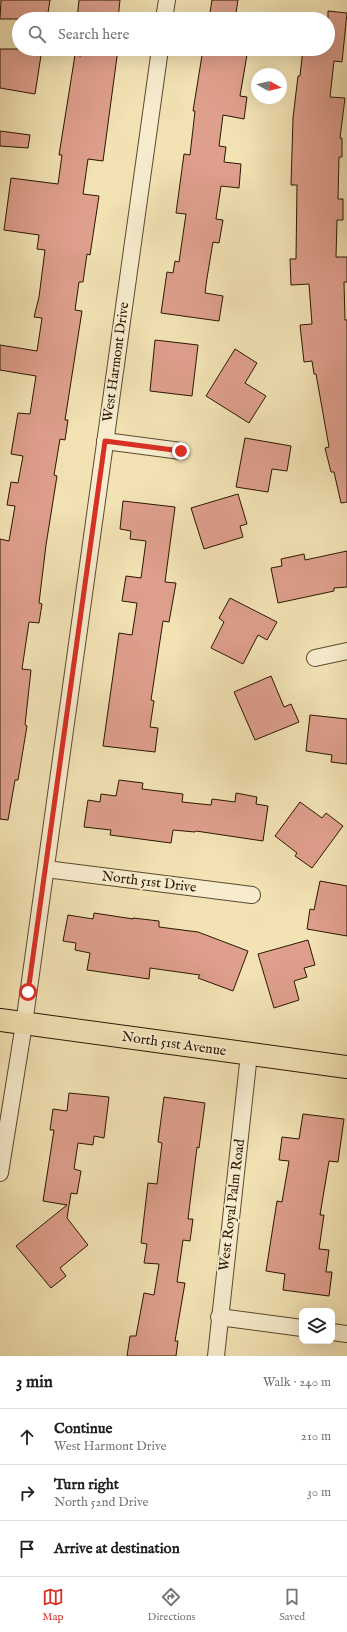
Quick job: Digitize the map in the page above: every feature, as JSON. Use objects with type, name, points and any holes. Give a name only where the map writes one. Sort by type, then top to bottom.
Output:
[{"type":"main road","name":"North 51st Avenue","points":[[0,1020],[347,1067]]},
{"type":"street","points":[[165,12],[167,0]]},
{"type":"street","name":"West Harmont Drive","points":[[0,1174],[24,1024],[159,56]]},
{"type":"street","points":[[105,441],[181,451]]},
{"type":"street","points":[[314,658],[347,651]]},
{"type":"street","name":"North 51st Drive","points":[[46,869],[252,895]]},
{"type":"street","name":"West Royal Palm Road","points":[[216,1356],[219,1317],[249,1054]]},
{"type":"street","points":[[219,1317],[299,1328]]},
{"type":"street","points":[[335,1332],[347,1334]]},
{"type":"building","points":[[1,0],[50,0],[48,12],[12,12],[12,19],[0,19]]},
{"type":"building","points":[[79,0],[120,0],[119,12],[78,12]]},
{"type":"building","points":[[212,0],[238,0],[236,12],[210,12]]},
{"type":"building","points":[[328,11],[347,13],[342,62],[334,61],[330,97],[345,98],[340,138],[342,138],[342,157],[339,157],[338,199],[343,199],[343,220],[337,220],[336,257],[347,257],[347,282],[344,282],[345,320],[347,320],[347,502],[341,503],[334,472],[331,472],[325,448],[329,447],[316,374],[314,374],[312,361],[304,362],[300,325],[312,324],[309,284],[291,285],[290,259],[296,259],[297,185],[291,185],[293,118],[298,76],[300,76],[302,56],[335,56],[335,12]]},
{"type":"building","points":[[0,49],[12,49],[12,56],[41,56],[35,94],[0,88]]},
{"type":"building","points":[[75,56],[117,56],[103,161],[88,159],[83,194],[99,196],[90,255],[87,254],[83,282],[79,282],[75,310],[82,311],[65,420],[68,420],[65,440],[60,439],[54,475],[57,476],[46,545],[39,603],[42,604],[39,623],[29,622],[22,669],[31,670],[25,725],[27,726],[18,780],[15,780],[8,820],[0,819],[0,539],[9,541],[15,506],[7,505],[11,482],[18,483],[23,456],[11,454],[18,413],[30,414],[36,376],[0,370],[0,345],[37,351],[42,318],[34,317],[39,297],[45,250],[37,249],[39,235],[4,230],[11,178],[58,184],[62,155],[59,155]]},
{"type":"building","points":[[202,56],[247,56],[240,96],[247,97],[244,119],[223,115],[219,146],[226,147],[224,162],[241,164],[239,188],[221,186],[216,219],[223,220],[219,243],[213,242],[207,278],[205,293],[223,296],[219,321],[161,313],[167,272],[173,273],[175,261],[179,262],[186,214],[176,213],[184,154],[190,155],[195,111],[193,111]]},
{"type":"building","points":[[0,131],[30,135],[28,148],[0,146]]},
{"type":"building","points":[[155,340],[198,345],[192,396],[150,391]]},
{"type":"building","points":[[235,349],[257,363],[245,383],[266,396],[249,423],[206,396]]},
{"type":"building","points":[[245,438],[291,446],[287,471],[272,469],[268,492],[236,487]]},
{"type":"building","points":[[238,494],[247,524],[240,526],[243,537],[204,549],[191,508]]},
{"type":"building","points":[[123,501],[175,507],[165,582],[176,583],[169,622],[163,621],[151,700],[154,701],[150,727],[158,728],[155,752],[103,746],[119,633],[132,635],[137,603],[122,601],[126,576],[141,578],[146,541],[130,539],[131,531],[120,529]]},
{"type":"building","points":[[347,551],[347,587],[334,588],[334,591],[278,603],[271,568],[282,566],[281,559],[304,554],[305,560]]},
{"type":"building","points":[[230,598],[277,622],[267,640],[258,635],[243,664],[211,648],[224,622],[219,618]]},
{"type":"building","points":[[271,676],[284,707],[291,704],[299,722],[255,740],[234,692]]},
{"type":"building","points":[[310,715],[347,719],[347,764],[331,762],[332,755],[306,751]]},
{"type":"building","points":[[119,780],[143,783],[142,789],[183,794],[182,802],[211,805],[212,799],[235,802],[236,793],[257,797],[256,804],[268,806],[263,841],[196,831],[173,830],[171,843],[110,835],[111,830],[84,827],[88,800],[100,802],[101,794],[116,796]]},
{"type":"building","points":[[300,802],[322,818],[326,813],[343,826],[312,868],[295,856],[297,853],[275,836]]},
{"type":"building","points":[[320,881],[347,886],[347,936],[307,929],[310,909],[314,910]]},
{"type":"building","points":[[94,913],[159,921],[159,927],[198,932],[248,951],[233,991],[198,978],[200,975],[150,968],[149,979],[87,970],[90,953],[75,950],[76,943],[63,941],[68,915],[93,919]]},
{"type":"building","points":[[308,940],[315,965],[304,968],[307,977],[294,981],[299,1000],[274,1008],[258,954]]},
{"type":"building","points":[[69,1093],[109,1097],[104,1138],[94,1136],[93,1145],[78,1143],[74,1169],[81,1171],[77,1194],[71,1193],[67,1218],[88,1245],[60,1268],[66,1276],[51,1288],[16,1246],[67,1205],[43,1201],[54,1130],[50,1130],[53,1109],[67,1111]]},
{"type":"building","points":[[164,1097],[205,1103],[199,1148],[197,1147],[188,1219],[193,1219],[190,1241],[183,1240],[177,1282],[185,1283],[175,1341],[178,1341],[176,1356],[127,1356],[130,1336],[136,1336],[144,1293],[154,1295],[159,1264],[144,1263],[147,1244],[141,1243],[148,1183],[157,1184],[162,1143],[158,1142]]},
{"type":"building","points":[[303,1114],[344,1119],[338,1162],[329,1161],[320,1215],[324,1215],[319,1249],[329,1250],[326,1272],[332,1272],[329,1296],[283,1290],[285,1274],[266,1271],[277,1201],[282,1202],[289,1161],[279,1160],[282,1137],[299,1139]]},
{"type":"route","points":[[28,992],[105,441],[181,451]]}]
